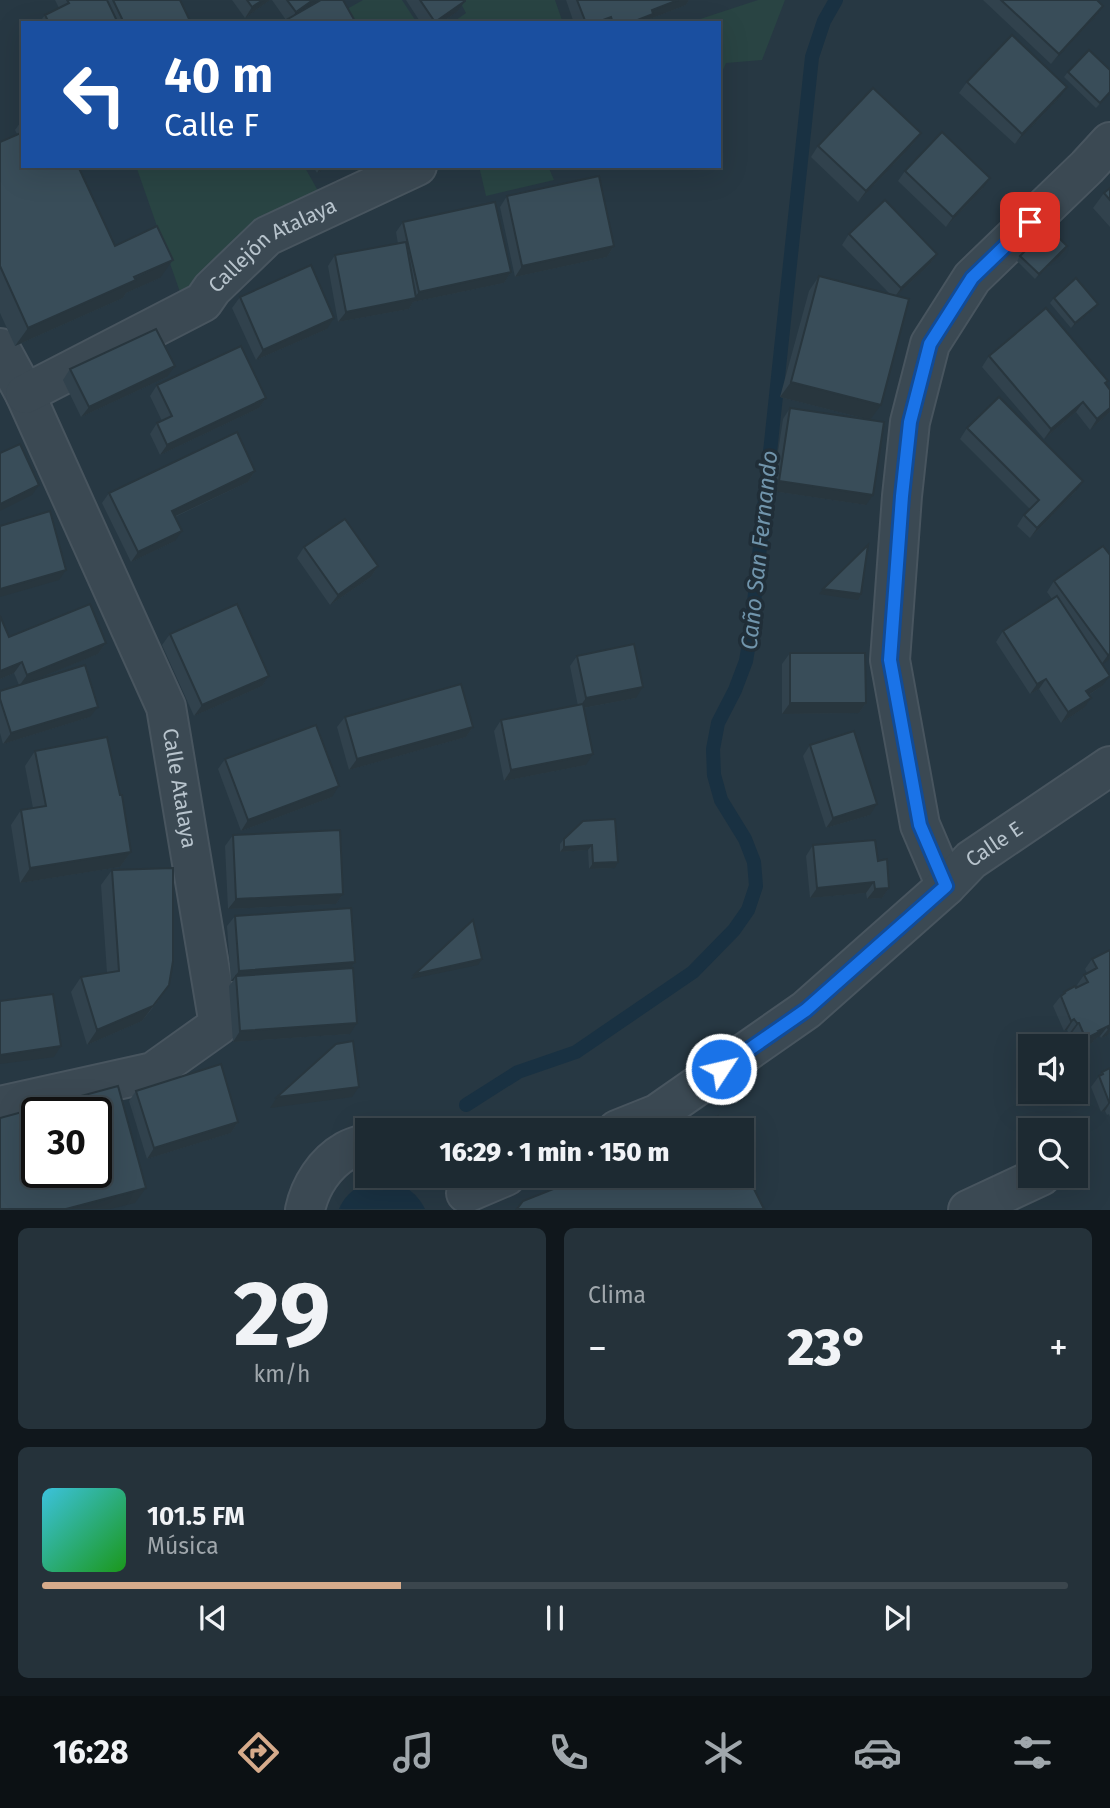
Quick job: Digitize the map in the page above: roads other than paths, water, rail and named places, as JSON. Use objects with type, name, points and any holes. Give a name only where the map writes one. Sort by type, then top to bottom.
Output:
[{"type":"street","points":[[946,886],[920,825],[890,660],[910,422],[930,344],[972,278],[1110,142]]},
{"type":"street","name":"Callejón Atalaya","points":[[25,394],[203,302],[212,289],[267,236],[413,168]]},
{"type":"street","name":"Calle Atalaya","points":[[0,348],[25,394],[166,707],[219,1025],[153,1072],[0,1106]]},
{"type":"street","name":"Calle E","points":[[647,1118],[657,1114],[806,1010],[946,886],[971,860],[1110,766]]},
{"type":"street","points":[[306,1209],[314,1184],[328,1165],[347,1150],[355,1147]]},
{"type":"street","points":[[968,1209],[1018,1186]]},
{"type":"water","points":[[406,1188],[417,1197],[425,1209],[339,1209],[346,1197],[356,1189]]},
{"type":"waterway","name":"Caño San Fernando","points":[[466,1105],[518,1072],[576,1052],[693,972],[734,930],[748,910],[756,886],[754,862],[745,839],[721,800],[714,775],[713,749],[718,723],[746,661],[751,631],[812,57],[824,21],[836,0]]}]
